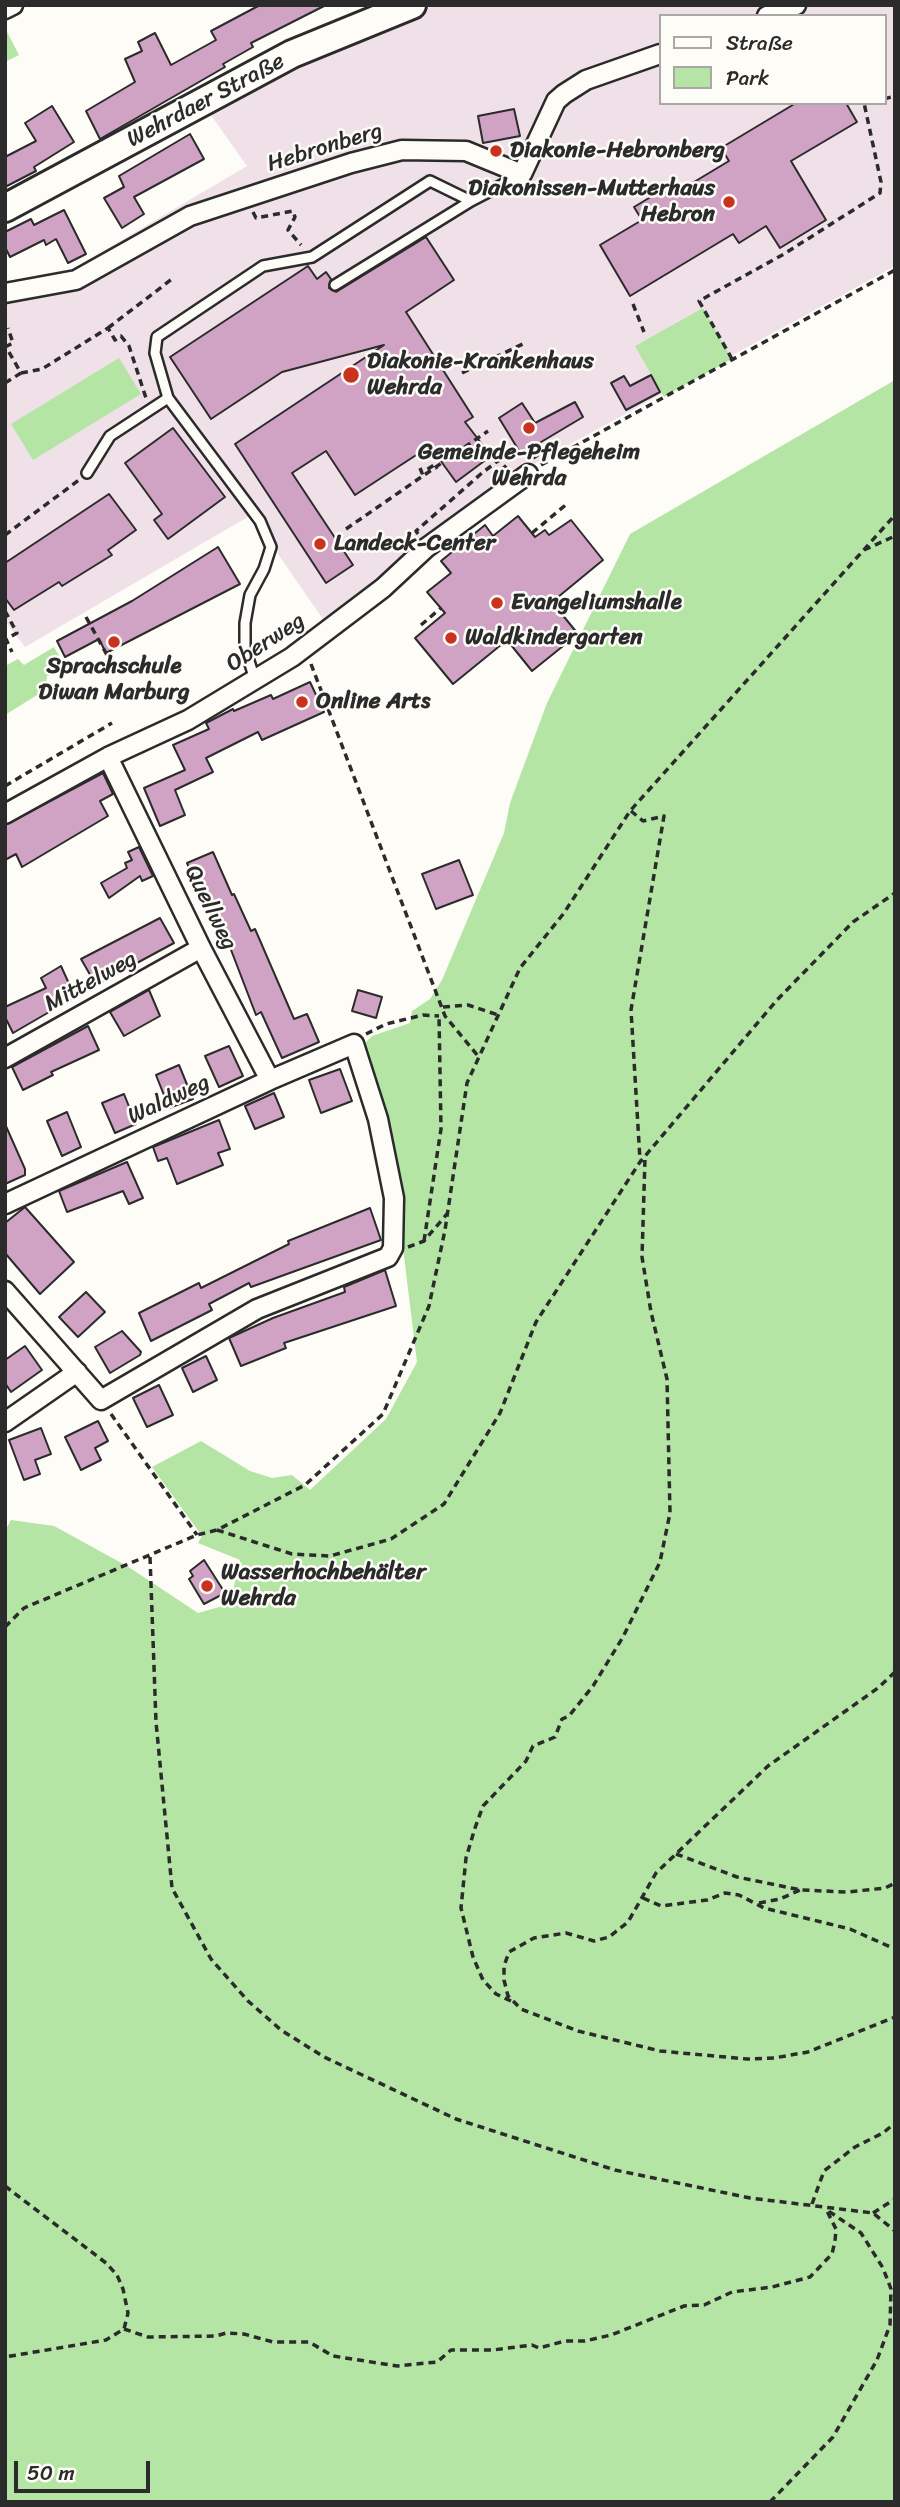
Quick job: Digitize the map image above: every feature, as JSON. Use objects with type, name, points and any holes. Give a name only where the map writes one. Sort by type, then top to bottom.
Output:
[{"type":"main road","name":"Wehrdaer Straße","points":[[5,208],[292,54],[412,5]]},
{"type":"street","points":[[5,9],[13,5]]},
{"type":"street","points":[[771,14],[796,5]]},
{"type":"street","points":[[522,174],[556,101],[564,93],[586,80],[659,54]]},
{"type":"street","name":"Hebronberg","points":[[5,293],[76,281],[190,216],[351,163],[402,150],[466,151],[522,174]]},
{"type":"street","name":"Oberweg","points":[[5,814],[108,757],[188,720],[305,648],[383,588],[426,548],[528,474]]},
{"type":"street","name":"Quellweg","points":[[108,757],[201,948],[270,1080]]},
{"type":"street","name":"Mittelweg","points":[[5,1058],[201,948]]},
{"type":"street","points":[[5,1291],[101,1400],[257,1309],[388,1257],[393,1248],[394,1198],[377,1119],[354,1044]]},
{"type":"street","name":"Waldweg","points":[[5,1204],[270,1080],[354,1044]]},
{"type":"street","points":[[5,1422],[77,1372]]},
{"type":"lane","points":[[335,285],[471,201],[522,174]]},
{"type":"lane","points":[[255,680],[245,648],[245,623],[250,595],[264,569],[271,547],[260,521],[168,398],[155,353],[157,337],[264,266],[312,257],[430,181],[471,201]]},
{"type":"lane","points":[[87,473],[110,436],[168,398]]},
{"type":"path","points":[[732,359],[699,301],[784,254],[880,193],[881,182],[864,105]]},
{"type":"path","points":[[264,192],[253,216],[256,218],[293,211],[295,217],[288,230]]},
{"type":"path","points":[[528,474],[895,270]]},
{"type":"path","points":[[5,383],[22,373],[43,369],[108,328],[172,279]]},
{"type":"path","points":[[633,304],[643,332]]},
{"type":"path","points":[[8,328],[13,344],[6,347],[22,373]]},
{"type":"path","points":[[108,328],[115,340],[121,336],[129,346],[150,410]]},
{"type":"path","points":[[462,373],[525,343]]},
{"type":"path","points":[[346,529],[437,469],[488,430]]},
{"type":"path","points":[[426,548],[416,531],[499,460]]},
{"type":"path","points":[[420,468],[422,473],[434,465],[437,469]]},
{"type":"path","points":[[5,536],[87,473]]},
{"type":"path","points":[[532,533],[568,503]]},
{"type":"path","points":[[5,1627],[24,1608],[197,1535],[217,1530],[305,1485],[383,1414],[429,1306],[447,1214],[467,1083],[520,968],[564,913],[631,811],[895,515]]},
{"type":"path","points":[[862,551],[895,536]]},
{"type":"path","points":[[421,625],[441,608]]},
{"type":"path","points":[[5,611],[17,633],[6,639],[12,652]]},
{"type":"path","points":[[86,617],[112,664]]},
{"type":"path","points":[[305,648],[445,1016],[478,1056]]},
{"type":"path","points":[[5,786],[111,723]]},
{"type":"path","points":[[631,811],[643,821],[664,816],[631,1010],[640,1162]]},
{"type":"path","points":[[217,1530],[292,1554],[330,1556],[391,1539],[444,1504],[500,1413],[536,1322],[640,1162],[777,1000],[853,922],[895,893]]},
{"type":"path","points":[[442,1007],[468,1004],[498,1015]]},
{"type":"path","points":[[354,1044],[369,1031],[386,1024],[424,1015],[445,1016]]},
{"type":"path","points":[[439,1016],[441,1129],[424,1241],[447,1214]]},
{"type":"path","points":[[516,2003],[496,1994],[483,1980],[473,1957],[461,1908],[466,1858],[475,1828],[483,1806],[526,1761],[533,1746],[555,1737],[562,1719],[569,1716],[593,1686],[624,1637],[660,1562],[670,1513],[669,1391],[642,1257],[645,1156]]},
{"type":"path","points":[[101,1400],[197,1535]]},
{"type":"path","points":[[150,1556],[156,1722],[172,1888],[211,1959],[248,2001],[281,2030],[324,2057],[456,2119],[615,2170],[750,2198],[873,2213],[895,2231]]},
{"type":"path","points":[[895,1672],[878,1688],[768,1766],[656,1873],[628,1922],[609,1937],[594,1941],[566,1933],[534,1938],[509,1952],[504,1966],[504,1980],[508,1996],[521,2009],[579,2031],[660,2051],[747,2059],[808,2052],[895,2017]]},
{"type":"path","points":[[676,1854],[737,1877],[801,1890],[847,1892],[885,1888],[895,1883]]},
{"type":"path","points":[[759,1903],[801,1890]]},
{"type":"path","points":[[642,1898],[661,1906],[707,1900],[726,1893],[808,1920],[850,1929],[895,1949]]},
{"type":"path","points":[[812,2204],[824,2171],[855,2147],[883,2133],[895,2123]]},
{"type":"path","points":[[5,2186],[71,2234],[117,2275],[127,2302],[124,2329]]},
{"type":"path","points":[[873,2213],[895,2199]]},
{"type":"path","points":[[770,2502],[833,2437],[877,2360],[890,2325],[891,2289],[883,2268],[861,2233],[826,2209],[812,2204]]},
{"type":"path","points":[[5,2357],[106,2340],[124,2329],[148,2337],[215,2336],[226,2333],[244,2334],[273,2342],[309,2342],[333,2356],[397,2365],[437,2362],[451,2350],[493,2350],[532,2345],[539,2348],[565,2341],[585,2341],[611,2335],[684,2306],[704,2305],[732,2292],[752,2291],[810,2277],[832,2254],[836,2229],[826,2209]]},
{"type":"shaded area","name":"Diakonie-Krankenhaus Wehrda","points":[[435,5],[895,5],[895,266],[494,486],[327,625],[251,515],[25,647],[5,621],[5,285],[59,277],[247,166],[208,111],[296,63]]},
{"type":"green space","points":[[5,28],[19,55],[5,62]]},
{"type":"green space","points":[[703,308],[732,359],[664,397],[635,346]]},
{"type":"green space","points":[[119,358],[141,394],[33,460],[11,424]]},
{"type":"green space","points":[[895,380],[895,2502],[5,2502],[5,1531],[11,1520],[54,1526],[127,1566],[198,1613],[230,1604],[240,1560],[198,1543],[202,1536],[152,1467],[201,1441],[250,1471],[272,1478],[292,1475],[310,1490],[386,1419],[417,1362],[403,1248],[397,1247],[363,1045],[372,1036],[410,1023],[412,1011],[430,999],[442,980],[504,833],[510,803],[547,703],[630,534]]},
{"type":"green space","points":[[54,647],[67,670],[47,676],[46,688],[42,692],[5,715],[5,666],[18,659],[24,665]]},
{"type":"building","points":[[260,5],[326,5],[251,43],[253,47],[223,64],[225,67],[100,139],[86,111],[135,82],[125,59],[142,51],[138,42],[155,33],[171,65],[216,40],[211,31]]},
{"type":"building","name":"Diakonissen-Mutterhaus Hebron","points":[[793,105],[847,105],[857,122],[791,161],[826,220],[780,248],[766,226],[739,243],[733,234],[630,296],[600,245],[642,220],[634,207],[664,189],[669,197],[729,161],[721,148]]},
{"type":"building","points":[[52,106],[74,142],[34,167],[36,171],[5,187],[5,157],[36,141],[25,123]]},
{"type":"building","points":[[514,109],[520,136],[483,143],[478,116]]},
{"type":"building","points":[[190,134],[204,159],[134,197],[144,214],[122,228],[104,198],[124,187],[119,176]]},
{"type":"building","points":[[64,210],[86,254],[68,263],[56,239],[46,245],[44,240],[10,257],[5,247],[5,232],[31,219],[34,225]]},
{"type":"building","name":"Diakonie-Krankenhaus Wehrda","points":[[426,237],[454,280],[406,312],[473,417],[465,422],[491,456],[456,482],[430,446],[355,495],[326,451],[292,473],[353,565],[326,583],[235,444],[384,345],[282,372],[211,419],[170,357],[308,266],[317,279],[326,272],[331,279],[329,288],[336,292]]},
{"type":"building","points":[[651,375],[660,392],[626,410],[611,383],[624,376],[630,386]]},
{"type":"building","name":"Gemeinde-Pflegeheim Wehrda","points":[[575,402],[583,417],[521,454],[499,418],[522,403],[535,423]]},
{"type":"building","points":[[173,428],[225,497],[168,539],[154,520],[162,514],[125,463]]},
{"type":"building","points":[[109,494],[136,530],[108,550],[112,555],[62,586],[59,582],[14,610],[5,598],[5,563]]},
{"type":"building","name":"Evangeliumshalle","points":[[518,516],[535,537],[545,530],[549,535],[571,520],[603,560],[552,602],[578,634],[532,671],[507,640],[453,684],[415,638],[445,613],[427,592],[451,573],[441,561],[485,525],[493,536]]},
{"type":"building","points":[[218,547],[240,584],[106,653],[99,639],[65,657],[57,641],[132,601]]},
{"type":"building","points":[[310,682],[324,712],[262,740],[258,732],[206,758],[213,772],[175,790],[185,815],[160,826],[144,788],[185,770],[173,745],[209,729],[206,723],[233,709],[234,711],[271,695],[273,699]]},
{"type":"building","points":[[103,773],[113,794],[100,801],[108,816],[22,867],[16,854],[5,860],[5,825]]},
{"type":"building","points":[[139,847],[153,876],[142,881],[140,876],[109,898],[101,883],[127,868],[125,863],[132,860],[128,852]]},
{"type":"building","points":[[213,852],[251,931],[255,929],[294,1019],[307,1014],[319,1042],[282,1058],[261,1012],[256,1015],[223,929],[221,930],[203,891],[199,892],[187,863]]},
{"type":"building","points":[[459,860],[473,895],[436,909],[422,874]]},
{"type":"building","points":[[160,918],[174,943],[96,985],[81,959]]},
{"type":"building","points":[[61,966],[75,997],[13,1033],[5,1017],[5,1007],[46,988],[41,978]]},
{"type":"building","points":[[149,990],[160,1016],[124,1036],[110,1012]]},
{"type":"building","points":[[358,990],[382,997],[376,1018],[352,1011]]},
{"type":"building","points":[[88,1026],[99,1050],[51,1072],[53,1075],[23,1090],[12,1067]]},
{"type":"building","points":[[229,1046],[243,1076],[219,1087],[205,1056]]},
{"type":"building","points":[[179,1065],[193,1099],[169,1108],[156,1075]]},
{"type":"building","points":[[340,1069],[352,1101],[321,1113],[309,1080]]},
{"type":"building","points":[[274,1093],[284,1117],[255,1129],[245,1106]]},
{"type":"building","points":[[124,1094],[136,1124],[115,1133],[102,1103]]},
{"type":"building","points":[[67,1112],[81,1147],[62,1156],[47,1121]]},
{"type":"building","points":[[219,1120],[230,1149],[218,1153],[223,1165],[177,1184],[167,1158],[158,1161],[153,1147]]},
{"type":"building","points":[[5,1124],[25,1169],[25,1175],[5,1184]]},
{"type":"building","points":[[127,1162],[143,1198],[129,1204],[123,1191],[67,1212],[59,1191]]},
{"type":"building","points":[[25,1207],[74,1262],[40,1294],[5,1253],[5,1223]]},
{"type":"building","points":[[370,1208],[381,1240],[251,1287],[249,1283],[209,1304],[212,1310],[151,1341],[139,1313],[199,1283],[201,1288],[289,1244],[288,1241]]},
{"type":"building","points":[[385,1270],[396,1306],[284,1343],[286,1348],[241,1366],[229,1338],[273,1318],[345,1292],[344,1287]]},
{"type":"building","points":[[86,1292],[105,1312],[78,1337],[59,1317]]},
{"type":"building","points":[[122,1331],[141,1352],[110,1373],[95,1347]]},
{"type":"building","points":[[25,1346],[42,1370],[11,1392],[5,1383],[5,1360]]},
{"type":"building","points":[[206,1356],[217,1380],[193,1392],[182,1368]]},
{"type":"building","points":[[159,1385],[173,1415],[147,1427],[133,1398]]},
{"type":"building","points":[[98,1421],[108,1441],[95,1448],[101,1460],[81,1470],[65,1437]]},
{"type":"building","points":[[41,1428],[51,1454],[35,1460],[40,1474],[24,1480],[9,1440]]},
{"type":"building","name":"Wasserhochbehälter Wehrda","points":[[204,1560],[225,1593],[204,1604],[189,1579],[193,1576],[190,1571]]},
{"type":"place","name":"Diakonie-Hebronberg","points":[[496,151]]},
{"type":"place","name":"Diakonissen-Mutterhaus Hebron","points":[[729,202]]},
{"type":"place","name":"Diakonie-Krankenhaus Wehrda","points":[[351,375]]},
{"type":"place","name":"Gemeinde-Pflegeheim Wehrda","points":[[529,428]]},
{"type":"place","name":"Landeck-Center","points":[[320,544]]},
{"type":"place","name":"Evangeliumshalle","points":[[497,603]]},
{"type":"place","name":"Waldkindergarten","points":[[451,638]]},
{"type":"place","name":"Sprachschule Diwan Marburg","points":[[114,642]]},
{"type":"place","name":"Online Arts","points":[[302,702]]},
{"type":"place","name":"Wasserhochbehälter Wehrda","points":[[207,1586]]}]
